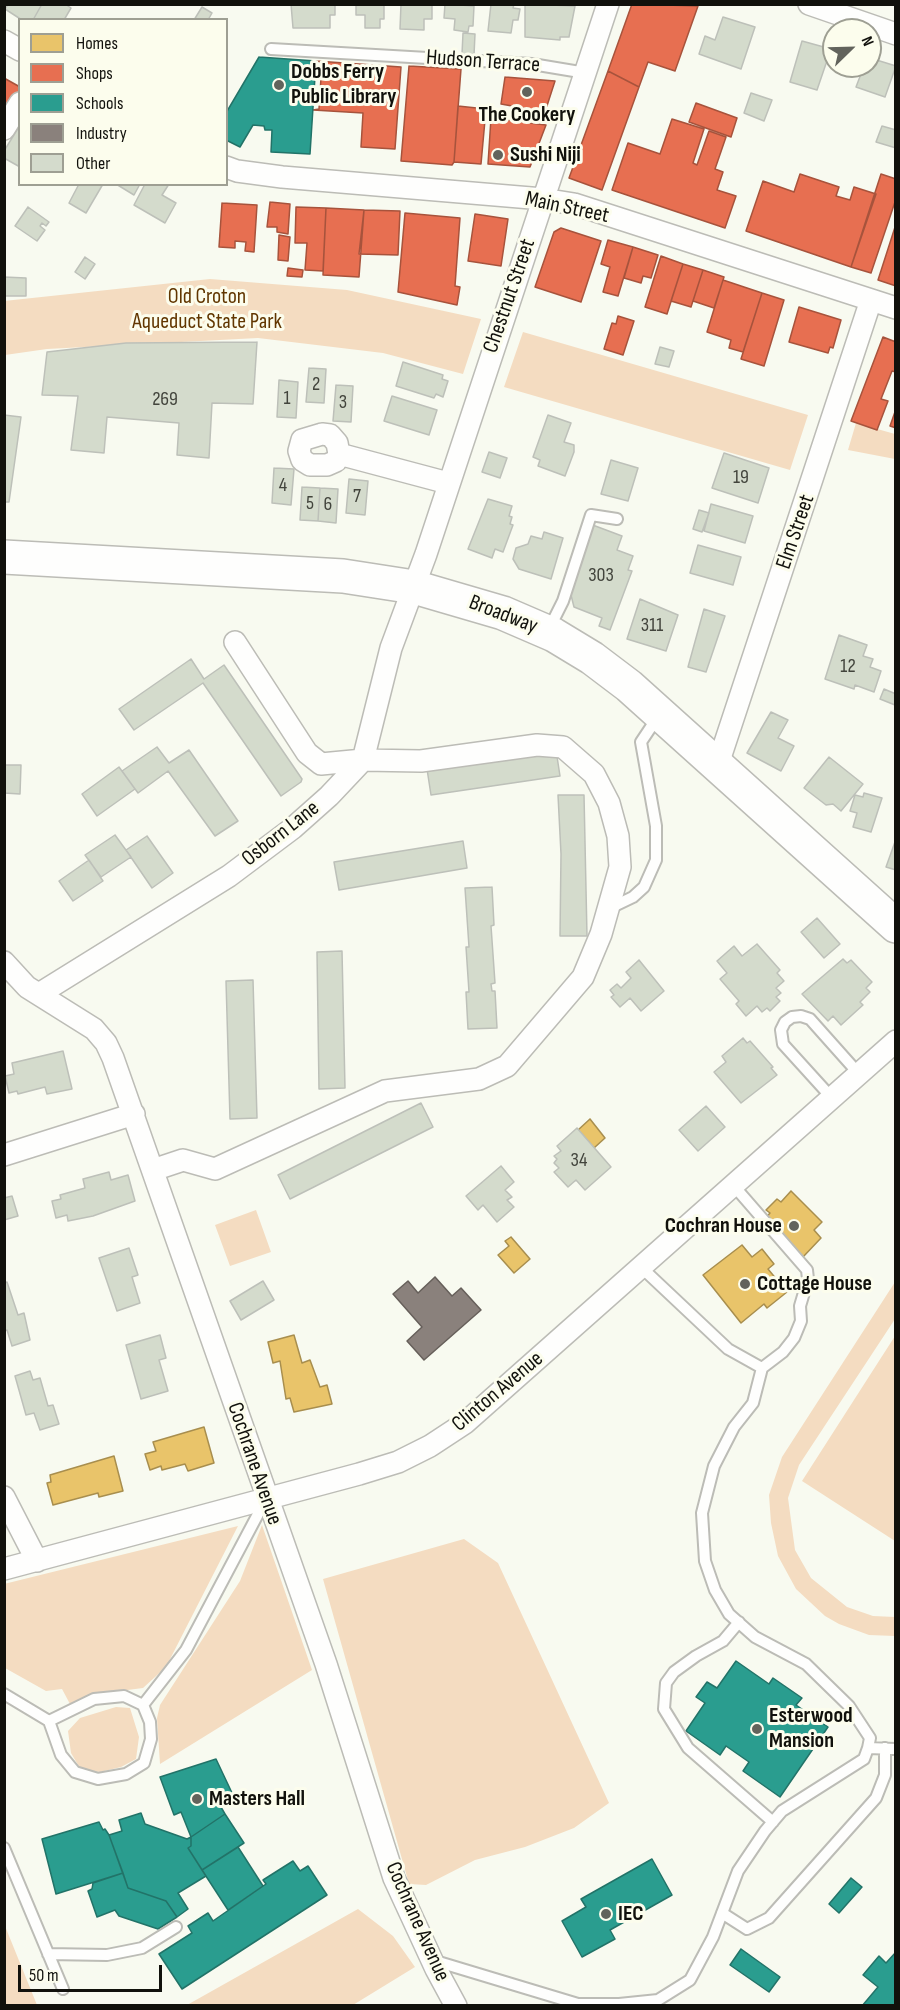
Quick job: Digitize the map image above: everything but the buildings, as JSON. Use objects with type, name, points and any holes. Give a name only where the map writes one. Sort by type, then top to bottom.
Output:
[{"type":"main road","name":"Broadway","points":[[4,557],[258,569],[343,576],[414,587],[471,602],[547,632],[592,658],[664,716],[896,926]]},
{"type":"street","name":"Chestnut Street","points":[[414,587],[608,4]]},
{"type":"street","points":[[809,4],[896,34]]},
{"type":"street","points":[[4,41],[18,49]]},
{"type":"street","points":[[4,129],[18,106]]},
{"type":"street","name":"Main Street","points":[[228,168],[282,177],[543,199],[574,204],[896,308]]},
{"type":"street","name":"Elm Street","points":[[718,764],[871,300]]},
{"type":"street","points":[[339,454],[448,483]]},
{"type":"street","name":"Osborn Lane","points":[[39,994],[228,876],[292,828],[329,796],[363,760],[392,648],[414,587]]},
{"type":"street","points":[[153,1170],[183,1160],[215,1169],[385,1091],[479,1079],[507,1066],[583,977],[608,909],[620,867],[618,836],[609,803],[594,774],[572,753],[551,744],[420,761],[363,760],[321,764],[307,753],[235,642]]},
{"type":"street","name":"Cochrane Avenue","points":[[4,962],[17,979],[94,1029],[106,1043],[134,1114],[266,1499],[329,1674],[394,1878],[456,2006]]},
{"type":"street","name":"Clinton Avenue","points":[[4,1569],[359,1474],[398,1462],[430,1446],[465,1423],[896,1041]]},
{"type":"street","points":[[4,1155],[134,1114]]},
{"type":"street","points":[[4,1497],[37,1561]]},
{"type":"lane","name":"Hudson Terrace","points":[[271,49],[532,64],[586,73]]},
{"type":"lane","points":[[547,632],[563,601],[591,514],[617,519]]},
{"type":"lane","points":[[608,909],[633,897],[644,887],[656,860],[656,826],[641,742],[651,727],[664,716]]},
{"type":"lane","points":[[832,1098],[783,1044],[781,1030],[785,1022],[792,1017],[801,1016],[810,1019],[859,1074]]},
{"type":"lane","points":[[432,1960],[578,2004],[619,2004],[658,2000],[690,1980],[722,1913],[738,1871],[782,1811],[864,1759],[870,1738],[849,1706],[806,1664],[755,1637],[729,1614],[715,1590],[705,1561],[702,1513],[714,1466],[734,1426],[753,1402],[762,1368],[783,1352],[794,1338],[801,1321],[800,1306],[808,1279],[807,1270],[734,1186]]},
{"type":"lane","points":[[642,1268],[728,1349],[762,1368]]},
{"type":"lane","points":[[143,1705],[186,1650],[266,1499]]},
{"type":"lane","points":[[739,1622],[723,1641],[674,1672],[666,1683],[664,1709],[688,1748],[773,1822]]},
{"type":"lane","points":[[4,1694],[49,1721],[61,1755],[75,1772],[98,1779],[126,1774],[144,1763],[151,1739],[150,1722],[143,1705],[124,1696],[94,1699],[49,1721]]},
{"type":"lane","points":[[722,1913],[747,1929],[770,1918],[876,1798],[885,1775],[890,1749],[868,1748]]},
{"type":"lane","points":[[4,1848],[63,1989]]},
{"type":"lane","points":[[48,1954],[107,1955],[142,1948],[176,1927]]},
{"type":"green space","name":"Old Croton Aqueduct State Park","points":[[210,279],[347,290],[481,319],[463,374],[383,353],[258,338],[47,349],[5,355],[4,301]]},
{"type":"green space","points":[[523,332],[808,415],[790,470],[504,387]]},
{"type":"green space","points":[[856,423],[895,434],[895,459],[848,450]]},
{"type":"green space","points":[[256,1210],[271,1252],[230,1266],[215,1225]]},
{"type":"green space","points":[[895,1282],[895,1319],[799,1465],[788,1498],[795,1550],[811,1578],[847,1607],[873,1616],[895,1617],[895,1636],[869,1635],[839,1624],[825,1616],[796,1589],[778,1556],[771,1523],[769,1495],[782,1457]]},
{"type":"green space","points":[[895,1336],[895,1541],[802,1481]]},
{"type":"green space","points":[[262,1525],[312,1670],[160,1764],[157,1718],[160,1705],[240,1581]]},
{"type":"green space","points":[[238,1526],[166,1667],[143,1688],[104,1693],[70,1704],[62,1689],[46,1691],[5,1668],[4,1584]]},
{"type":"green space","points":[[464,1539],[498,1563],[609,1803],[574,1828],[525,1847],[475,1860],[426,1885],[409,1884],[323,1579]]},
{"type":"green space","points":[[116,1707],[130,1708],[139,1737],[136,1759],[121,1767],[100,1772],[81,1770],[71,1753],[68,1731],[80,1718]]},
{"type":"green space","points":[[358,1909],[393,1936],[415,1967],[353,2005],[187,2005]]},
{"type":"green space","points":[[5,1926],[37,2005],[5,2005]]},
{"type":"place","name":"Dobbs Ferry Public Library","points":[[279,85]]},
{"type":"place","name":"The Cookery","points":[[527,92]]},
{"type":"place","name":"Sushi Niji","points":[[498,155]]},
{"type":"place","name":"Cochran House","points":[[794,1226]]},
{"type":"place","name":"Cottage House","points":[[745,1284]]},
{"type":"place","name":"Esterwood Mansion","points":[[757,1729]]},
{"type":"place","name":"Masters Hall","points":[[197,1799]]},
{"type":"place","name":"IEC","points":[[606,1914]]}]
